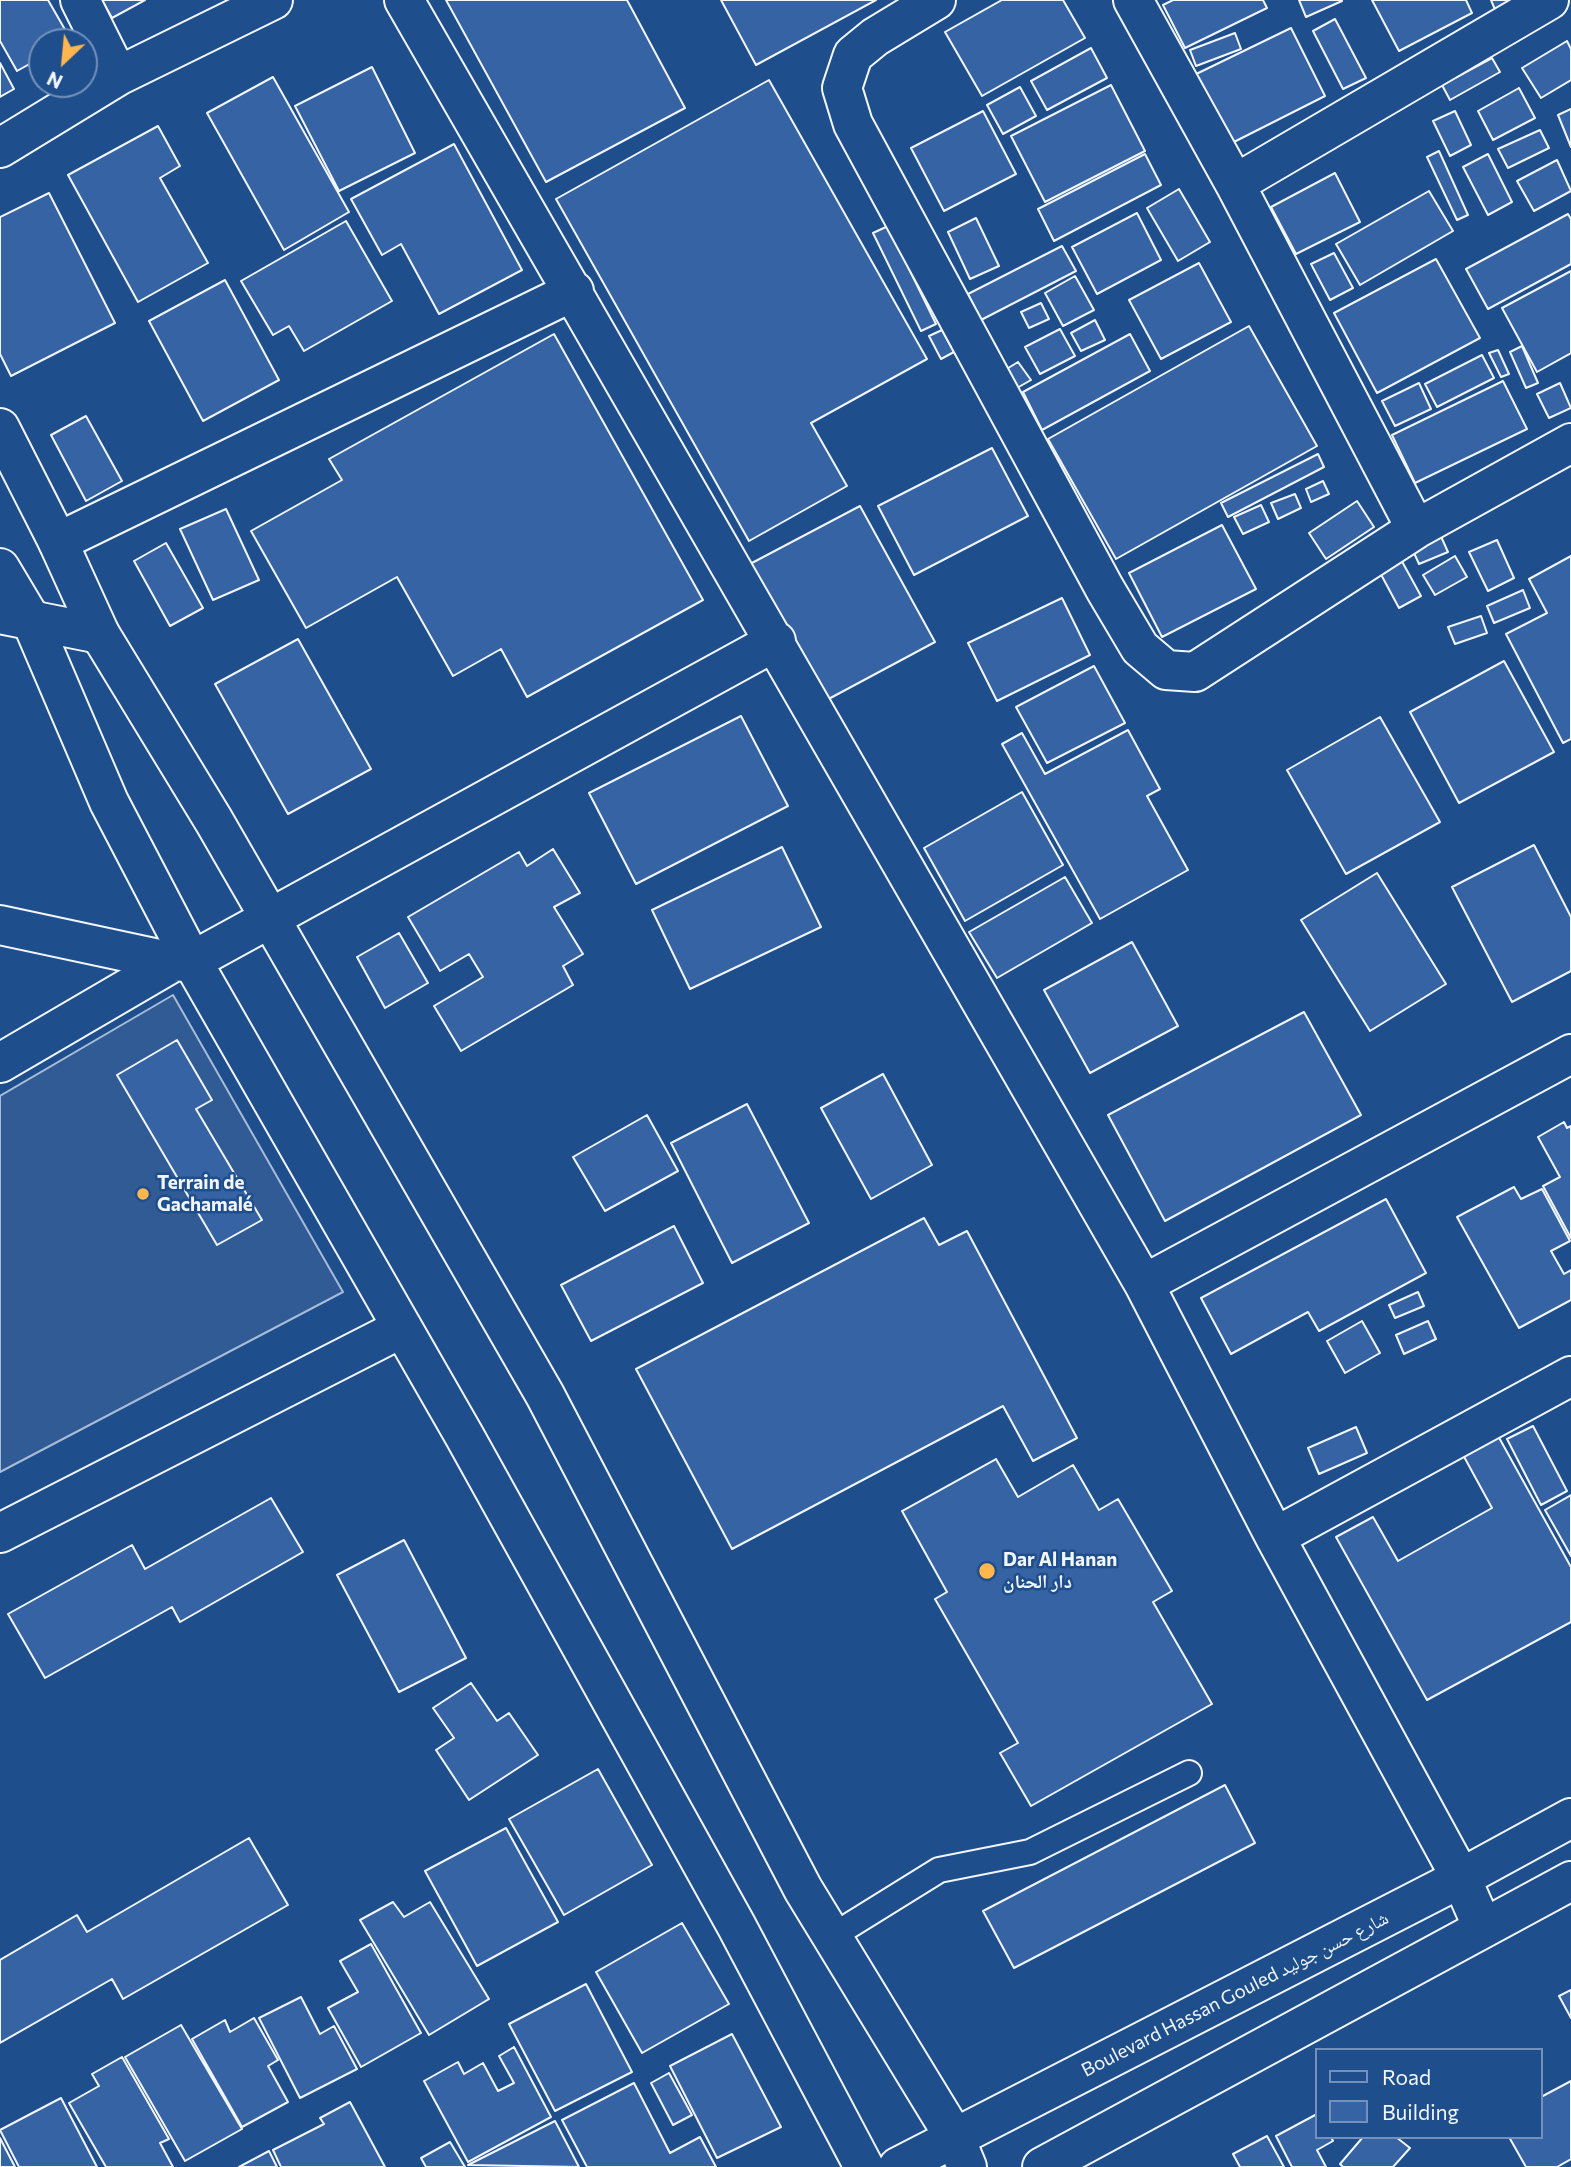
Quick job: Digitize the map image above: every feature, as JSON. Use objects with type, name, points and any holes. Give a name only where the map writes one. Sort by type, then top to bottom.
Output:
[{"type":"street","points":[[80,0],[118,76]]},
{"type":"street","points":[[0,148],[118,76],[272,0]]},
{"type":"street","points":[[404,0],[776,641],[1144,1284],[1275,1537],[1461,1878],[1483,1928]]},
{"type":"street","points":[[936,0],[875,37],[853,55],[842,88],[853,124],[1104,589],[1140,648],[1166,670],[1195,672],[1416,529],[1571,443]]},
{"type":"street","points":[[1133,0],[1235,184],[1416,529]]},
{"type":"street","points":[[1235,184],[1549,0]]},
{"type":"street","points":[[58,542],[574,291]]},
{"type":"street","points":[[0,428],[58,542],[100,634],[271,919],[545,1395],[831,1937],[961,2153]]},
{"type":"street","points":[[0,568],[15,617],[109,802],[182,961],[402,1328],[723,1901],[864,2167]]},
{"type":"street","points":[[15,617],[100,634]]},
{"type":"street","points":[[0,1063],[182,961],[271,919],[776,641]]},
{"type":"street","points":[[0,925],[182,961]]},
{"type":"street","points":[[1144,1284],[1571,1054]]},
{"type":"street","points":[[0,1533],[402,1328]]},
{"type":"street","points":[[1275,1537],[1571,1376]]},
{"type":"street","name":"Boulevard Hassan Gouled شارع حسن جوليد","points":[[898,2167],[961,2153],[1571,1818]]},
{"type":"street","points":[[1042,2167],[1571,1881]]},
{"type":"lane","points":[[831,1937],[940,1870],[1030,1852],[1189,1773]]},
{"type":"shaded area","name":"Terrain de Gachamalé","points":[[173,995],[343,1292],[0,1472],[0,1096]]},
{"type":"building","points":[[0,0],[48,0],[64,28],[28,28],[28,65],[17,71],[0,41]]},
{"type":"building","points":[[102,0],[145,0],[112,18]]},
{"type":"building","points":[[446,0],[627,0],[685,108],[546,182]]},
{"type":"building","points":[[721,0],[876,0],[756,65]]},
{"type":"building","points":[[1002,0],[1063,0],[1085,38],[982,96],[945,32]]},
{"type":"building","points":[[1173,0],[1263,0],[1267,8],[1185,48],[1163,5]]},
{"type":"building","points":[[1299,0],[1342,0],[1342,1],[1306,17]]},
{"type":"building","points":[[1372,0],[1466,0],[1472,13],[1399,51]]},
{"type":"building","points":[[1491,0],[1526,0],[1496,12]]},
{"type":"building","points":[[1335,19],[1366,78],[1343,89],[1313,31]]},
{"type":"building","points":[[1291,28],[1325,96],[1224,147],[1190,77]]},
{"type":"building","points":[[1235,33],[1241,49],[1196,66],[1190,50]]},
{"type":"building","points":[[1567,41],[1571,49],[1571,80],[1541,98],[1522,68]]},
{"type":"building","points":[[1091,48],[1107,78],[1047,110],[1031,81]]},
{"type":"building","points":[[1492,58],[1500,72],[1450,100],[1442,85]]},
{"type":"building","points":[[0,63],[14,89],[0,97]]},
{"type":"building","points":[[372,67],[415,153],[339,191],[295,106]]},
{"type":"building","points":[[273,77],[349,212],[284,250],[207,113]]},
{"type":"building","points":[[769,80],[927,359],[811,423],[847,486],[749,541],[556,199]]},
{"type":"building","points":[[1111,85],[1145,151],[1045,202],[1011,136]]},
{"type":"building","points":[[1020,87],[1036,116],[1003,134],[987,105]]},
{"type":"building","points":[[1519,88],[1535,118],[1493,140],[1478,111]]},
{"type":"building","points":[[1571,109],[1571,147],[1558,115]]},
{"type":"building","points":[[983,111],[1016,174],[944,211],[911,148]]},
{"type":"building","points":[[1455,111],[1471,145],[1450,156],[1433,121]]},
{"type":"building","points":[[158,126],[180,166],[160,178],[208,263],[138,302],[68,175]]},
{"type":"building","points":[[1540,130],[1549,148],[1508,168],[1498,149]]},
{"type":"building","points":[[454,144],[522,270],[439,314],[401,244],[382,255],[351,199]]},
{"type":"building","points":[[1439,151],[1468,215],[1457,220],[1427,157]]},
{"type":"building","points":[[1145,154],[1161,185],[1054,241],[1038,209]]},
{"type":"building","points":[[1488,154],[1512,202],[1488,215],[1463,167]]},
{"type":"building","points":[[1557,160],[1571,191],[1534,211],[1517,181]]},
{"type":"building","points":[[1335,173],[1360,222],[1296,254],[1271,207]]},
{"type":"building","points":[[1179,189],[1210,242],[1178,261],[1147,208]]},
{"type":"building","points":[[1429,191],[1453,231],[1360,285],[1336,244]]},
{"type":"building","points":[[49,193],[115,323],[11,376],[0,354],[0,217]]},
{"type":"building","points":[[1137,213],[1161,260],[1097,294],[1072,247]]},
{"type":"building","points":[[1568,214],[1571,219],[1571,264],[1488,309],[1466,269]]},
{"type":"building","points":[[976,218],[999,266],[970,279],[948,232]]},
{"type":"building","points":[[346,221],[392,301],[304,351],[289,326],[273,335],[241,281]]},
{"type":"building","points":[[888,226],[936,324],[921,331],[873,233]]},
{"type":"building","points":[[1062,246],[1076,271],[981,320],[968,294]]},
{"type":"building","points":[[1334,253],[1353,288],[1330,300],[1311,264]]},
{"type":"building","points":[[1436,259],[1480,338],[1377,393],[1334,313]]},
{"type":"building","points":[[1199,263],[1231,322],[1161,359],[1129,300]]},
{"type":"building","points":[[1571,271],[1571,353],[1537,372],[1502,308]]},
{"type":"building","points":[[1075,276],[1094,310],[1063,326],[1045,293]]},
{"type":"building","points":[[225,280],[279,380],[203,421],[149,321]]},
{"type":"building","points":[[1041,303],[1049,319],[1029,328],[1021,312]]},
{"type":"building","points":[[1095,320],[1105,340],[1081,351],[1071,333]]},
{"type":"building","points":[[1249,326],[1317,446],[1116,559],[1048,439]]},
{"type":"building","points":[[1060,329],[1075,356],[1040,374],[1025,347]]},
{"type":"building","points":[[942,330],[954,352],[941,359],[929,336]]},
{"type":"building","points":[[554,334],[703,600],[527,697],[501,649],[453,676],[397,577],[306,628],[251,531],[342,480],[329,459]]},
{"type":"building","points":[[1130,334],[1150,371],[1042,430],[1023,392]]},
{"type":"building","points":[[1522,346],[1538,383],[1526,388],[1510,352]]},
{"type":"building","points":[[1498,350],[1509,374],[1501,377],[1489,353]]},
{"type":"building","points":[[1482,355],[1494,378],[1437,407],[1425,384]]},
{"type":"building","points":[[1018,362],[1031,380],[1017,388],[1005,370]]},
{"type":"building","points":[[1503,381],[1527,429],[1415,483],[1392,435]]},
{"type":"building","points":[[1419,383],[1431,409],[1395,426],[1382,401]]},
{"type":"building","points":[[1560,383],[1571,408],[1549,418],[1537,394]]},
{"type":"building","points":[[86,416],[122,481],[86,501],[51,435]]},
{"type":"building","points":[[992,448],[1028,516],[914,575],[878,506]]},
{"type":"building","points":[[1318,454],[1324,467],[1228,517],[1221,503]]},
{"type":"building","points":[[1323,481],[1329,494],[1311,502],[1306,489]]},
{"type":"building","points":[[1295,494],[1301,508],[1278,519],[1271,503]]},
{"type":"building","points":[[1357,501],[1374,527],[1326,559],[1309,533]]},
{"type":"building","points":[[1261,505],[1269,522],[1243,534],[1234,517]]},
{"type":"building","points":[[860,506],[935,642],[823,702],[750,564]]},
{"type":"building","points":[[226,509],[259,580],[213,600],[180,529]]},
{"type":"building","points":[[1222,525],[1256,589],[1162,637],[1129,573]]},
{"type":"building","points":[[1439,532],[1448,552],[1419,564],[1410,544]]},
{"type":"building","points":[[1497,540],[1514,578],[1488,591],[1469,552]]},
{"type":"building","points":[[166,543],[203,608],[170,626],[134,561]]},
{"type":"building","points":[[1399,556],[1421,596],[1399,608],[1377,567]]},
{"type":"building","points":[[1455,556],[1467,577],[1435,595],[1423,575]]},
{"type":"building","points":[[1571,556],[1571,739],[1563,743],[1506,634],[1547,613],[1529,579]]},
{"type":"building","points":[[1523,590],[1530,608],[1494,623],[1487,606]]},
{"type":"building","points":[[1062,598],[1090,655],[997,701],[968,643]]},
{"type":"building","points":[[1481,616],[1487,633],[1455,644],[1448,627]]},
{"type":"building","points":[[298,639],[371,769],[288,814],[215,684]]},
{"type":"building","points":[[1504,661],[1554,752],[1459,803],[1410,712]]},
{"type":"building","points":[[1094,666],[1125,723],[1047,763],[1016,707]]},
{"type":"building","points":[[741,716],[788,806],[636,884],[589,793]]},
{"type":"building","points":[[1380,717],[1440,822],[1346,874],[1287,770]]},
{"type":"building","points":[[1128,730],[1160,789],[1147,796],[1188,870],[1100,919],[1002,744],[1022,733],[1045,774]]},
{"type":"building","points":[[1022,792],[1063,865],[965,921],[924,848]]},
{"type":"building","points":[[1534,845],[1571,917],[1571,971],[1512,1002],[1452,887]]},
{"type":"building","points":[[782,847],[821,927],[690,989],[652,910]]},
{"type":"building","points":[[553,849],[580,893],[554,907],[583,954],[563,966],[573,985],[461,1051],[434,1006],[483,977],[469,954],[440,971],[408,917],[519,852],[527,866]]},
{"type":"building","points":[[1377,873],[1446,984],[1370,1031],[1301,920]]},
{"type":"building","points":[[1065,877],[1092,923],[997,978],[969,932]]},
{"type":"building","points":[[399,933],[428,983],[385,1008],[357,957]]},
{"type":"building","points":[[1132,942],[1178,1026],[1090,1073],[1044,990]]},
{"type":"building","points":[[1304,1012],[1361,1115],[1165,1221],[1108,1115]]},
{"type":"building","points":[[177,1040],[212,1100],[196,1109],[262,1220],[217,1245],[117,1075]]},
{"type":"building","points":[[883,1074],[932,1165],[871,1199],[821,1108]]},
{"type":"building","points":[[747,1104],[809,1223],[732,1263],[671,1143]]},
{"type":"building","points":[[647,1115],[678,1171],[605,1211],[573,1157]]},
{"type":"building","points":[[1564,1122],[1567,1128],[1571,1126],[1571,1238],[1543,1186],[1560,1177],[1538,1137]]},
{"type":"building","points":[[1514,1187],[1521,1199],[1542,1189],[1570,1241],[1551,1251],[1564,1274],[1571,1270],[1571,1300],[1519,1328],[1457,1217]]},
{"type":"building","points":[[1386,1199],[1426,1273],[1319,1331],[1308,1312],[1231,1354],[1201,1298]]},
{"type":"building","points":[[924,1218],[939,1245],[967,1231],[1077,1438],[1033,1461],[1003,1406],[732,1549],[636,1369]]},
{"type":"building","points":[[674,1226],[703,1283],[591,1341],[561,1285]]},
{"type":"building","points":[[1418,1292],[1424,1306],[1395,1318],[1389,1305]]},
{"type":"building","points":[[1362,1321],[1380,1353],[1345,1373],[1327,1341]]},
{"type":"building","points":[[1428,1321],[1436,1339],[1404,1354],[1396,1335]]},
{"type":"building","points":[[1533,1426],[1567,1491],[1541,1505],[1507,1439]]},
{"type":"building","points":[[1356,1427],[1367,1453],[1319,1474],[1308,1448]]},
{"type":"building","points":[[1497,1434],[1571,1567],[1571,1622],[1427,1700],[1336,1537],[1373,1517],[1398,1561],[1492,1508],[1462,1453]]},
{"type":"building","points":[[996,1459],[1018,1497],[1073,1465],[1099,1510],[1118,1499],[1172,1591],[1153,1602],[1212,1704],[1031,1806],[1000,1753],[1018,1743],[935,1599],[947,1592],[902,1511]]},
{"type":"building","points":[[1571,1495],[1571,1556],[1545,1510]]},
{"type":"building","points":[[271,1498],[303,1552],[180,1622],[172,1607],[45,1678],[8,1614],[132,1545],[145,1569]]},
{"type":"building","points":[[404,1540],[466,1658],[399,1692],[337,1575]]},
{"type":"building","points":[[471,1683],[497,1721],[509,1713],[538,1755],[469,1800],[436,1750],[454,1738],[433,1708]]},
{"type":"building","points":[[598,1769],[652,1865],[564,1915],[509,1819]]},
{"type":"building","points":[[1225,1785],[1255,1843],[1014,1968],[983,1911]]},
{"type":"building","points":[[506,1828],[558,1922],[477,1966],[425,1871]]},
{"type":"building","points":[[249,1838],[288,1905],[123,1999],[112,1979],[0,2043],[0,1960],[77,1915],[87,1932]]},
{"type":"building","points":[[393,1902],[404,1917],[430,1902],[489,1999],[429,2035],[360,1920]]},
{"type":"building","points":[[682,1923],[729,2004],[642,2053],[596,1972]]},
{"type":"building","points":[[371,1944],[421,2033],[361,2067],[328,2008],[358,1992],[340,1961]]},
{"type":"building","points":[[586,1984],[632,2072],[555,2111],[509,2024]]},
{"type":"building","points":[[1571,1990],[1571,2018],[1559,1996]]},
{"type":"building","points":[[301,1997],[320,2034],[334,2026],[357,2069],[300,2098],[259,2018]]},
{"type":"building","points":[[254,2018],[278,2060],[268,2066],[288,2102],[242,2127],[192,2039],[225,2020],[230,2032]]},
{"type":"building","points":[[181,2025],[242,2129],[185,2161],[125,2057]]},
{"type":"building","points":[[732,2034],[781,2127],[717,2158],[670,2066]]},
{"type":"building","points":[[514,2047],[551,2117],[468,2162],[424,2081],[458,2062],[464,2074],[483,2063],[498,2091],[514,2083],[499,2056]]},
{"type":"building","points":[[122,2057],[169,2139],[160,2143],[173,2167],[106,2167],[69,2103],[99,2086],[92,2074]]},
{"type":"building","points":[[669,2073],[692,2115],[673,2125],[651,2083]]},
{"type":"building","points":[[1571,2081],[1571,2159],[1557,2167],[1526,2167],[1510,2139],[1543,2139],[1543,2096]]},
{"type":"building","points":[[634,2083],[670,2153],[700,2137],[716,2167],[587,2167],[562,2120]]},
{"type":"building","points":[[61,2098],[97,2167],[19,2167],[0,2130]]},
{"type":"building","points":[[350,2102],[385,2167],[281,2167],[273,2150],[324,2124],[320,2118]]},
{"type":"building","points":[[1316,2115],[1316,2139],[1333,2141],[1317,2150],[1326,2167],[1292,2167],[1276,2136]]},
{"type":"building","points":[[555,2121],[579,2167],[468,2165]]},
{"type":"building","points":[[1267,2136],[1284,2167],[1240,2167],[1233,2154]]},
{"type":"building","points":[[0,2138],[15,2167],[0,2167]]},
{"type":"building","points":[[1361,2139],[1399,2139],[1410,2148],[1393,2167],[1343,2167],[1340,2164]]},
{"type":"building","points":[[450,2142],[465,2167],[426,2167],[421,2158]]},
{"type":"building","points":[[269,2151],[277,2167],[239,2167]]},
{"type":"place","name":"Terrain de Gachamalé","points":[[143,1194]]},
{"type":"place","name":"Dar Al Hanan دار الحنان","points":[[987,1571]]}]
